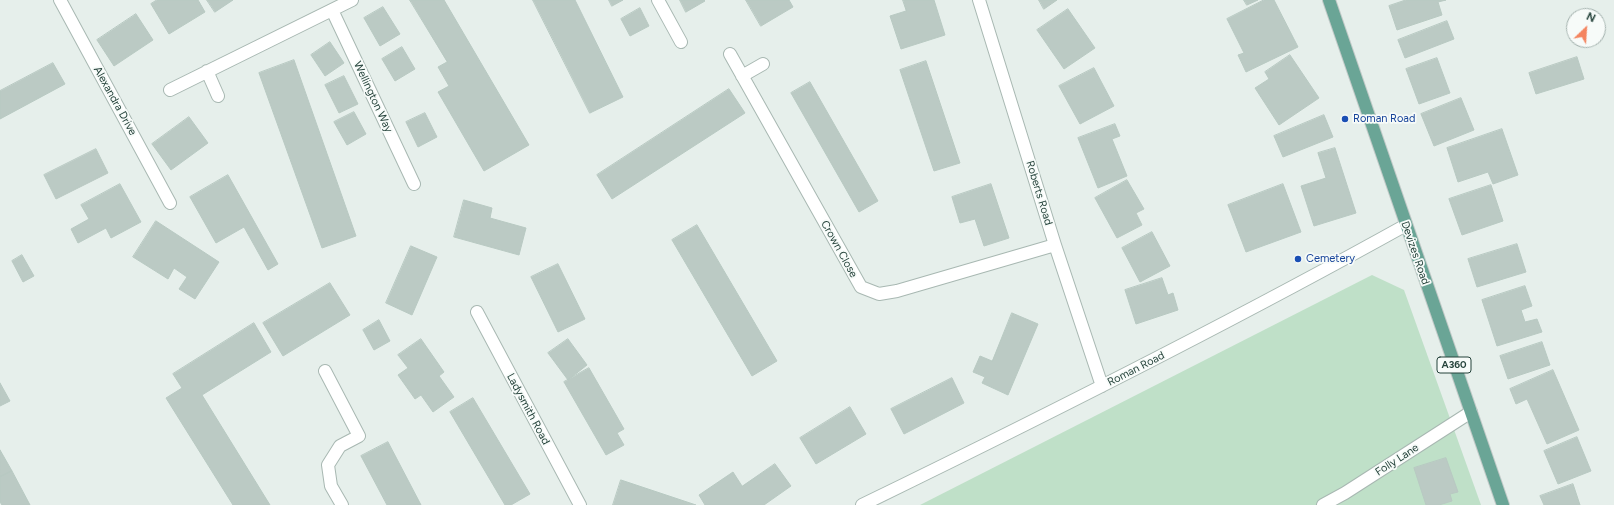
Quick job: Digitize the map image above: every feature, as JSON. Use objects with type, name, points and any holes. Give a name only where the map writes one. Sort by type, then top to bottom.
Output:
[{"type":"main road","name":"Devizes Road","points":[[1329,0],[1503,505]]},
{"type":"street","name":"Alexandra Drive","points":[[60,0],[170,203]]},
{"type":"street","points":[[170,90],[352,0]]},
{"type":"street","points":[[658,0],[680,42]]},
{"type":"street","name":"Roberts Road","points":[[979,0],[1055,245],[1102,386]]},
{"type":"street","name":"Wellington Way","points":[[332,10],[414,184]]},
{"type":"street","name":"Crown Close","points":[[730,54],[861,287],[879,294],[897,291],[1055,245]]},
{"type":"street","points":[[742,76],[763,64]]},
{"type":"street","points":[[207,71],[218,96]]},
{"type":"street","name":"Roman Road","points":[[862,505],[1102,386],[1281,294],[1406,225]]},
{"type":"street","name":"Ladysmith Road","points":[[477,312],[580,505]]},
{"type":"street","points":[[325,371],[359,436],[340,446],[328,465],[331,486],[342,505]]},
{"type":"street","name":"Folly Lane","points":[[1323,505],[1345,494],[1471,412]]},
{"type":"green space","points":[[1372,275],[1404,290],[1481,505],[920,505]]},
{"type":"building","points":[[157,0],[198,0],[205,12],[169,34],[151,4]]},
{"type":"building","points":[[207,0],[233,0],[215,12]]},
{"type":"building","points":[[410,0],[444,0],[529,145],[484,171],[438,92],[449,86],[438,67],[447,62]]},
{"type":"building","points":[[533,0],[575,0],[623,97],[590,113]]},
{"type":"building","points":[[609,0],[623,0],[612,6]]},
{"type":"building","points":[[680,0],[704,0],[705,1],[686,12]]},
{"type":"building","points":[[746,0],[789,0],[793,7],[761,26]]},
{"type":"building","points":[[903,0],[934,0],[945,35],[901,49],[890,16],[906,11]]},
{"type":"building","points":[[1039,0],[1057,0],[1044,9]]},
{"type":"building","points":[[1244,0],[1258,0],[1247,5]]},
{"type":"building","points":[[1264,0],[1274,0],[1298,47],[1246,72],[1238,55],[1244,53],[1227,19]]},
{"type":"building","points":[[1406,0],[1446,0],[1438,2],[1442,15],[1397,30],[1389,6]]},
{"type":"building","points":[[383,7],[400,34],[380,46],[364,18]]},
{"type":"building","points":[[640,8],[649,26],[630,36],[621,19]]},
{"type":"building","points":[[1068,9],[1095,48],[1064,69],[1037,30]]},
{"type":"building","points":[[136,14],[153,40],[114,66],[97,40]]},
{"type":"building","points":[[1447,21],[1454,39],[1405,58],[1398,40]]},
{"type":"building","points":[[330,42],[344,63],[325,76],[311,55]]},
{"type":"building","points":[[402,47],[415,69],[395,81],[382,59]]},
{"type":"building","points":[[1290,55],[1319,98],[1279,125],[1255,88],[1269,79],[1265,72]]},
{"type":"building","points":[[1577,57],[1584,79],[1536,94],[1529,73]]},
{"type":"building","points":[[1437,58],[1450,93],[1419,104],[1406,69]]},
{"type":"building","points":[[294,60],[356,236],[322,248],[259,73]]},
{"type":"building","points":[[926,61],[960,163],[934,171],[900,70]]},
{"type":"building","points":[[53,63],[65,84],[0,119],[0,91]]},
{"type":"building","points":[[1094,68],[1114,106],[1080,124],[1059,86]]},
{"type":"building","points":[[344,76],[358,104],[339,113],[325,85]]},
{"type":"building","points":[[810,82],[878,201],[859,212],[791,93]]},
{"type":"building","points":[[729,89],[745,113],[612,199],[597,175]]},
{"type":"building","points":[[1461,98],[1474,130],[1434,146],[1421,114]]},
{"type":"building","points":[[354,112],[366,134],[347,145],[334,122]]},
{"type":"building","points":[[425,113],[437,137],[418,147],[406,122]]},
{"type":"building","points":[[1324,115],[1333,137],[1283,157],[1274,136]]},
{"type":"building","points":[[189,117],[208,143],[171,170],[152,144]]},
{"type":"building","points":[[1115,124],[1120,136],[1112,139],[1127,176],[1098,188],[1078,138]]},
{"type":"building","points":[[1502,129],[1518,175],[1493,184],[1488,172],[1458,182],[1447,148]]},
{"type":"building","points":[[1335,148],[1356,213],[1314,226],[1301,186],[1326,178],[1318,153]]},
{"type":"building","points":[[96,149],[108,173],[56,199],[44,175]]},
{"type":"building","points":[[228,175],[278,264],[268,270],[244,227],[216,243],[190,197]]},
{"type":"building","points":[[1127,180],[1144,209],[1136,213],[1142,225],[1117,238],[1095,198]]},
{"type":"building","points":[[120,184],[141,222],[111,238],[106,228],[78,243],[71,229],[89,219],[81,205]]},
{"type":"building","points":[[991,184],[1009,238],[984,246],[975,219],[960,223],[952,197]]},
{"type":"building","points":[[1283,184],[1301,232],[1246,252],[1228,205]]},
{"type":"building","points":[[1491,185],[1503,221],[1462,235],[1449,199]]},
{"type":"building","points":[[464,200],[492,208],[490,218],[526,228],[519,255],[454,237]]},
{"type":"building","points":[[156,221],[219,262],[195,299],[179,289],[187,277],[174,268],[168,279],[133,257]]},
{"type":"building","points":[[697,225],[777,361],[752,376],[672,240]]},
{"type":"building","points":[[1152,232],[1170,266],[1140,282],[1122,248]]},
{"type":"building","points":[[1517,244],[1526,272],[1477,287],[1468,259]]},
{"type":"building","points":[[411,246],[437,257],[412,315],[386,303]]},
{"type":"building","points":[[22,255],[34,276],[23,282],[12,261]]},
{"type":"building","points":[[558,264],[585,319],[558,332],[531,277]]},
{"type":"building","points":[[1162,278],[1168,295],[1173,293],[1178,310],[1136,324],[1125,290]]},
{"type":"building","points":[[330,283],[350,315],[283,356],[263,323]]},
{"type":"building","points":[[1525,286],[1532,306],[1521,310],[1525,322],[1537,319],[1542,332],[1497,346],[1482,300]]},
{"type":"building","points":[[1012,313],[1038,324],[1008,395],[982,383],[985,377],[973,372],[980,356],[992,361]]},
{"type":"building","points":[[379,320],[390,341],[374,350],[363,330]]},
{"type":"building","points":[[254,323],[271,352],[202,395],[270,505],[233,505],[166,398],[182,388],[173,374]]},
{"type":"building","points":[[421,339],[444,372],[439,376],[454,397],[433,412],[421,395],[415,399],[398,375],[408,368],[398,355]]},
{"type":"building","points":[[568,339],[587,365],[568,380],[548,353]]},
{"type":"building","points":[[1542,342],[1550,365],[1508,379],[1500,356]]},
{"type":"building","points":[[589,368],[624,429],[617,433],[624,445],[606,455],[564,382]]},
{"type":"building","points":[[1553,370],[1579,430],[1547,444],[1527,399],[1516,404],[1510,389]]},
{"type":"building","points":[[952,378],[964,403],[904,434],[891,409]]},
{"type":"building","points":[[0,383],[10,401],[0,406]]},
{"type":"building","points":[[473,398],[530,494],[511,505],[505,505],[450,412]]},
{"type":"building","points":[[850,407],[866,434],[816,464],[800,438]]},
{"type":"building","points":[[1577,437],[1591,471],[1558,484],[1544,451]]},
{"type":"building","points":[[388,442],[421,505],[387,505],[361,456]]},
{"type":"building","points":[[0,450],[12,471],[0,477]]},
{"type":"building","points":[[1446,458],[1458,492],[1450,494],[1452,501],[1439,505],[1426,505],[1414,468]]},
{"type":"building","points":[[775,464],[791,486],[764,505],[705,505],[699,495],[733,472],[742,486]]},
{"type":"building","points":[[12,471],[30,505],[2,505],[0,502],[0,477]]},
{"type":"building","points":[[621,480],[696,505],[613,505]]},
{"type":"building","points":[[1573,484],[1580,505],[1544,505],[1540,496]]},
{"type":"place","name":"Roman Road","points":[[1345,119]]},
{"type":"place","name":"Cemetery","points":[[1298,259]]}]
